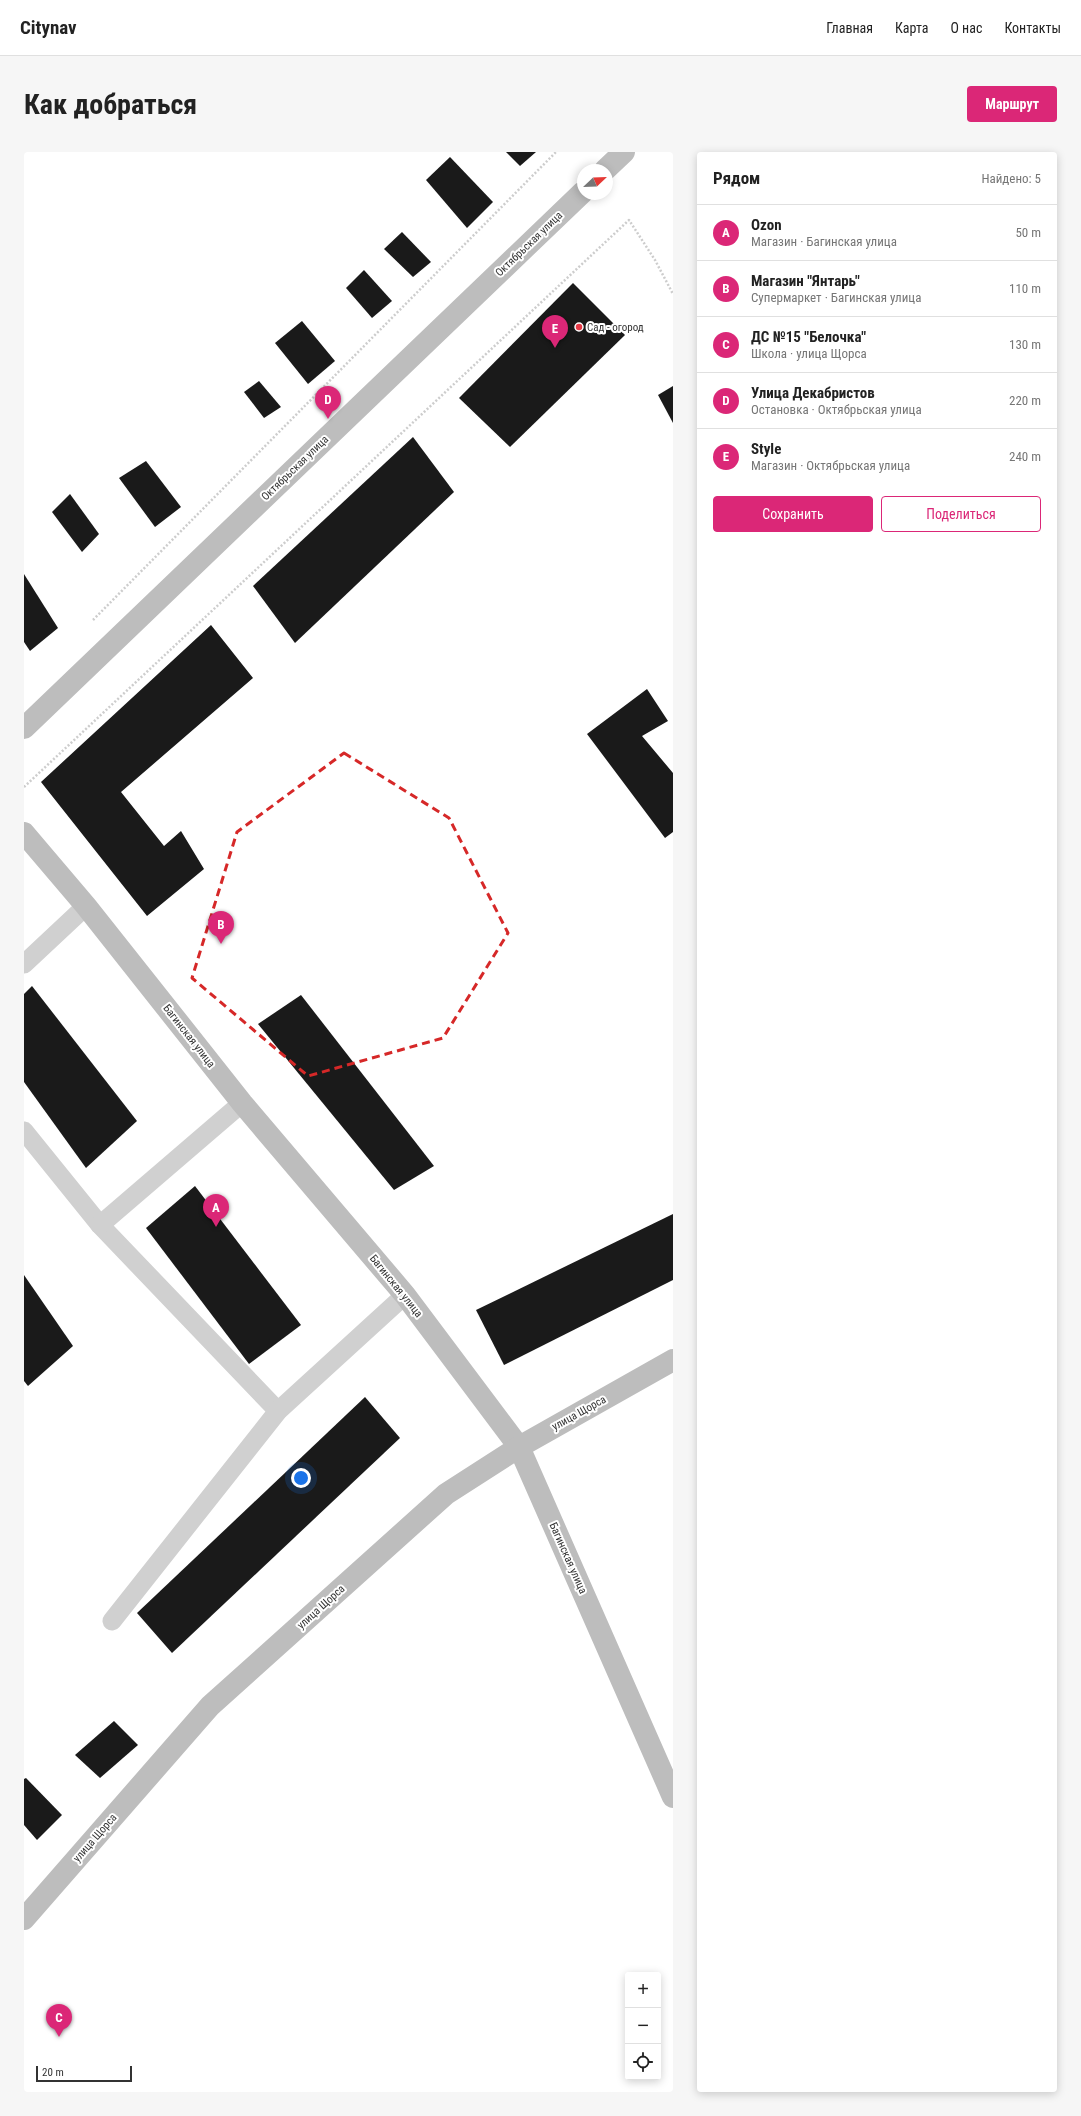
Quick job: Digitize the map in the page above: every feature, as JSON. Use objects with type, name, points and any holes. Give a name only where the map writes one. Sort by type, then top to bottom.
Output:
[{"type":"street","points":[[612,164],[624,152]]},
{"type":"street","name":"Октябрьская улица","points":[[24,728],[577,198]]},
{"type":"street","name":"Багинская улица","points":[[24,833],[86,906],[242,1103],[405,1295],[519,1447],[673,1797]]},
{"type":"street","name":"улица Щорса","points":[[24,1919],[210,1706],[446,1494],[519,1447],[673,1360]]},
{"type":"lane","points":[[24,964],[86,906]]},
{"type":"lane","points":[[100,1225],[242,1103]]},
{"type":"lane","points":[[24,1131],[100,1225],[278,1411]]},
{"type":"lane","points":[[112,1621],[278,1411],[405,1295]]},
{"type":"path","points":[[91,622],[556,152]]},
{"type":"path","points":[[24,787],[629,220],[656,260],[673,294]]},
{"type":"highlighted area","points":[[344,753],[449,818],[508,933],[443,1038],[308,1076],[192,978],[237,832]]},
{"type":"building","points":[[506,152],[536,152],[520,166]]},
{"type":"building","points":[[450,157],[493,202],[467,228],[426,180]]},
{"type":"building","points":[[402,232],[431,262],[413,277],[384,249]]},
{"type":"building","points":[[364,270],[392,301],[372,318],[346,288]]},
{"type":"building","points":[[573,283],[625,335],[510,447],[459,398]]},
{"type":"building","points":[[302,321],[335,361],[308,384],[275,343]]},
{"type":"building","points":[[259,381],[281,407],[264,418],[244,392]]},
{"type":"building","points":[[673,386],[673,423],[658,395]]},
{"type":"building","points":[[413,437],[454,492],[295,643],[253,586]]},
{"type":"building","points":[[146,461],[181,507],[155,527],[119,478]]},
{"type":"building","points":[[70,494],[99,534],[82,552],[52,512]]},
{"type":"building","points":[[24,574],[58,628],[30,651],[24,642]]},
{"type":"building","points":[[211,625],[253,678],[121,792],[164,846],[181,831],[204,869],[147,916],[41,782]]},
{"type":"building","points":[[647,689],[668,721],[642,736],[673,773],[673,832],[665,838],[587,734]]},
{"type":"building","points":[[32,986],[137,1121],[86,1168],[24,1082],[24,994]]},
{"type":"building","points":[[301,995],[434,1166],[394,1190],[258,1024]]},
{"type":"building","points":[[195,1186],[301,1325],[249,1364],[146,1228]]},
{"type":"building","points":[[673,1214],[673,1280],[504,1365],[476,1310]]},
{"type":"building","points":[[24,1275],[73,1346],[28,1386],[24,1381]]},
{"type":"building","points":[[365,1397],[400,1438],[172,1653],[137,1613]]},
{"type":"building","points":[[114,1721],[138,1745],[100,1778],[75,1755]]},
{"type":"building","points":[[26,1778],[62,1815],[37,1840],[24,1825],[24,1779]]},
{"type":"place","name":"Сад - огород","points":[[579,327]]},
{"type":"place","name":"Style","points":[[555,348]]},
{"type":"place","name":"Улица Декабристов","points":[[328,419]]},
{"type":"place","name":"Магазин \"Янтарь\"","points":[[221,944]]},
{"type":"place","name":"Ozon","points":[[216,1227]]},
{"type":"place","name":"ДС №15 \"Белочка\"","points":[[59,2037]]}]
